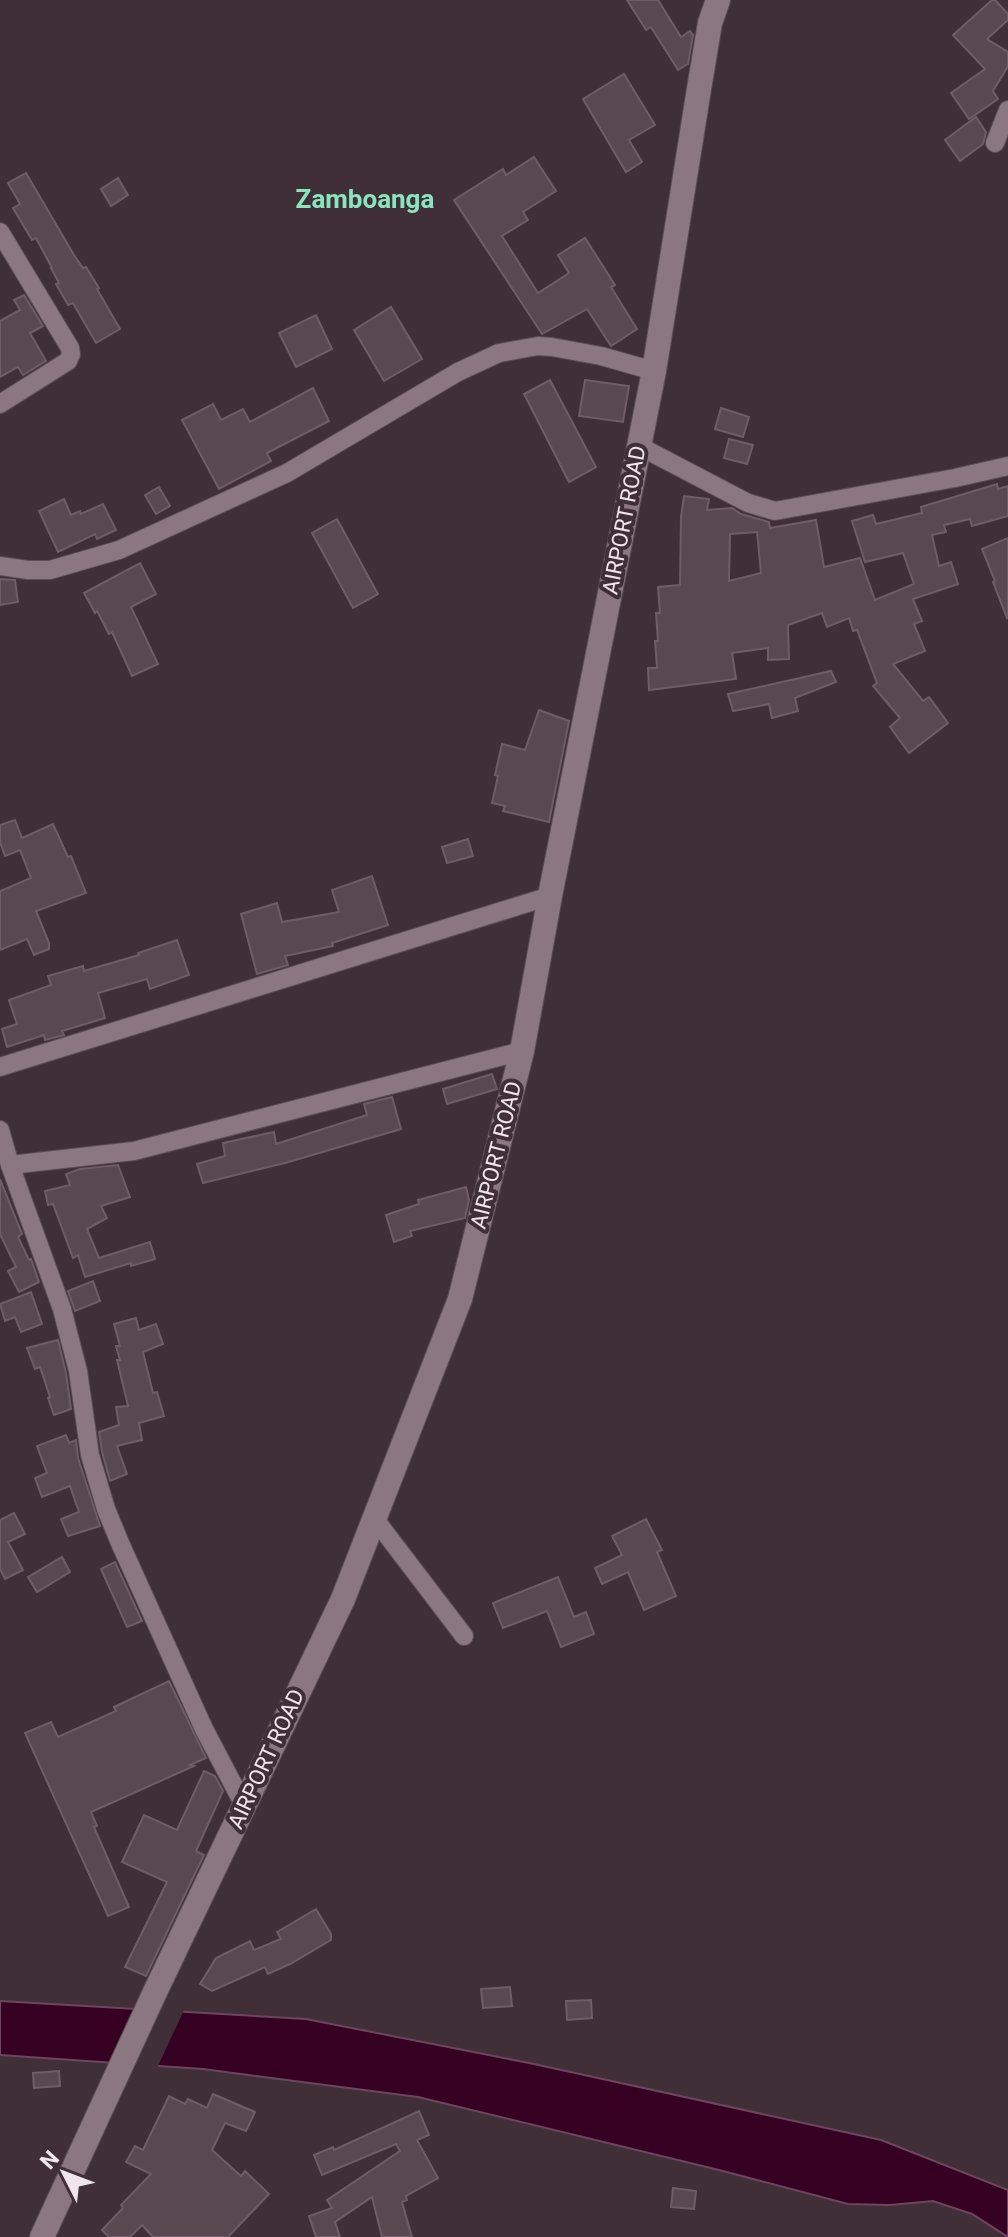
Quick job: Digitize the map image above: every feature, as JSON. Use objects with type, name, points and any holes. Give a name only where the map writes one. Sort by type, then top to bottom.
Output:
[{"type":"main road","name":"AIRPORT ROAD","points":[[42,2237],[343,1599],[460,1299],[522,1051],[654,371],[708,36],[718,0]]},
{"type":"street","points":[[995,143],[1008,110]]},
{"type":"street","points":[[0,232],[71,354],[68,361],[0,404]]},
{"type":"street","points":[[0,566],[50,570],[119,550],[287,473],[458,372],[499,353],[519,348],[552,347],[601,356],[654,371]]},
{"type":"street","points":[[639,446],[748,503],[775,511],[1008,466]]},
{"type":"street","points":[[0,1067],[550,896]]},
{"type":"street","points":[[10,1165],[134,1151],[522,1051]]},
{"type":"street","points":[[0,1130],[62,1309],[78,1371],[90,1455],[106,1509],[204,1729],[244,1805]]},
{"type":"street","points":[[374,1518],[464,1636]]},
{"type":"shaded area","points":[[0,2001],[306,2019],[534,2064],[881,2140],[1008,2190],[1008,2237],[972,2214],[933,2201],[890,2205],[848,2204],[418,2097],[203,2069],[0,2055]]},
{"type":"pier","points":[[135,2005],[185,2008],[156,2070],[107,2067]]},
{"type":"building","points":[[627,0],[658,0],[681,37],[690,31],[693,35],[688,64],[678,70],[651,27],[646,30]]},
{"type":"building","points":[[992,0],[1008,14],[1008,20],[987,39],[1008,52],[1008,66],[993,91],[998,99],[969,119],[951,93],[985,69],[953,35]]},
{"type":"building","points":[[624,74],[655,125],[629,140],[642,162],[626,172],[583,99]]},
{"type":"building","points":[[976,117],[986,132],[983,144],[960,161],[945,140]]},
{"type":"building","points":[[534,157],[556,191],[523,212],[528,220],[502,236],[538,293],[569,273],[558,255],[585,238],[615,285],[611,287],[637,329],[611,346],[587,309],[542,334],[454,200],[503,169],[506,175]]},
{"type":"building","points":[[26,173],[74,255],[99,288],[120,329],[96,343],[73,303],[68,305],[36,238],[32,240],[13,208],[20,204],[8,183]]},
{"type":"building","points":[[118,178],[128,195],[111,206],[101,189]]},
{"type":"building","points":[[24,295],[43,326],[30,333],[46,361],[23,375],[18,367],[0,377],[0,321],[20,310],[14,300]]},
{"type":"building","points":[[391,307],[422,359],[384,381],[354,330]]},
{"type":"building","points":[[316,315],[332,349],[296,367],[279,333]]},
{"type":"building","points":[[550,380],[596,467],[569,482],[524,394]]},
{"type":"building","points":[[585,380],[629,386],[623,422],[579,416]]},
{"type":"building","points":[[313,388],[329,421],[267,453],[271,461],[219,489],[182,420],[213,404],[221,420],[243,409],[250,422]]},
{"type":"building","points":[[721,408],[749,417],[743,437],[715,429]]},
{"type":"building","points":[[729,439],[753,445],[747,464],[724,458]]},
{"type":"building","points":[[997,484],[998,489],[1008,486],[1008,516],[972,526],[970,519],[944,525],[946,532],[932,535],[939,566],[951,562],[958,584],[913,599],[922,621],[914,624],[925,651],[893,664],[923,701],[929,697],[948,723],[909,753],[890,727],[900,718],[873,686],[877,683],[857,630],[853,631],[849,618],[827,627],[822,613],[788,625],[789,659],[768,660],[768,648],[732,653],[736,679],[649,690],[648,668],[657,668],[658,587],[680,585],[684,496],[709,499],[707,510],[732,508],[741,514],[769,522],[770,528],[816,520],[824,567],[860,558],[875,600],[914,584],[903,553],[865,562],[852,521],[873,515],[876,524],[922,513],[921,507]],"holes":[[[757,532],[761,573],[729,581],[730,534]]]},
{"type":"building","points":[[159,487],[170,506],[156,514],[145,495]]},
{"type":"building","points":[[64,499],[71,515],[103,504],[116,530],[97,539],[95,534],[58,552],[39,511]]},
{"type":"building","points":[[337,519],[378,594],[353,608],[312,533]]},
{"type":"building","points":[[1008,538],[1008,617],[1007,618],[982,549]]},
{"type":"building","points":[[140,563],[156,594],[131,607],[158,664],[132,676],[112,632],[109,634],[84,593]]},
{"type":"building","points":[[0,579],[15,580],[18,602],[0,605]]},
{"type":"building","points":[[831,671],[836,682],[795,698],[798,711],[772,718],[769,704],[733,711],[728,694]]},
{"type":"building","points":[[539,710],[569,721],[549,822],[503,811],[505,806],[492,803],[502,744],[525,750]]},
{"type":"building","points":[[15,820],[22,838],[53,824],[68,857],[71,856],[86,893],[36,911],[49,949],[34,955],[27,939],[0,950],[0,891],[31,878],[20,850],[5,856],[0,842],[0,825]]},
{"type":"building","points":[[468,839],[473,856],[447,863],[442,847]]},
{"type":"building","points":[[372,876],[388,925],[332,943],[333,946],[285,956],[288,965],[257,974],[241,914],[277,903],[282,922],[339,912],[332,890]]},
{"type":"building","points":[[177,940],[189,975],[150,989],[147,979],[98,993],[105,1018],[62,1031],[64,1035],[45,1040],[44,1035],[7,1047],[2,1029],[17,1024],[9,1000],[51,985],[48,976],[83,966],[84,971]]},
{"type":"building","points":[[492,1074],[497,1089],[447,1104],[443,1089]]},
{"type":"building","points":[[392,1097],[401,1129],[203,1183],[197,1164],[225,1156],[223,1143],[274,1132],[276,1144],[367,1115],[364,1104]]},
{"type":"building","points":[[118,1165],[130,1197],[101,1206],[107,1218],[87,1229],[99,1258],[150,1242],[155,1259],[85,1277],[78,1255],[73,1258],[53,1204],[48,1205],[45,1191],[70,1185],[66,1174],[80,1169]]},
{"type":"building","points":[[0,1179],[22,1234],[18,1237],[31,1259],[39,1282],[19,1292],[8,1271],[16,1267],[0,1234]]},
{"type":"building","points":[[466,1187],[469,1200],[465,1218],[410,1231],[412,1236],[394,1242],[386,1215],[419,1204],[418,1200]]},
{"type":"building","points":[[93,1281],[100,1301],[75,1311],[68,1291]]},
{"type":"building","points":[[31,1292],[42,1324],[21,1332],[15,1317],[5,1321],[0,1304]]},
{"type":"building","points":[[136,1318],[139,1330],[156,1324],[163,1344],[143,1352],[153,1393],[157,1392],[164,1416],[139,1423],[142,1440],[117,1446],[127,1474],[110,1481],[99,1432],[119,1425],[116,1407],[128,1406],[117,1360],[120,1360],[116,1346],[120,1346],[114,1324]]},
{"type":"building","points":[[58,1340],[71,1409],[54,1415],[40,1367],[35,1369],[27,1348]]},
{"type":"building","points":[[66,1435],[69,1443],[76,1440],[78,1458],[100,1526],[68,1536],[61,1519],[79,1512],[70,1486],[42,1497],[35,1478],[47,1473],[37,1446]]},
{"type":"building","points":[[14,1513],[25,1534],[8,1542],[23,1570],[5,1579],[0,1569],[0,1520]]},
{"type":"building","points":[[646,1519],[662,1550],[657,1552],[676,1596],[644,1610],[628,1572],[602,1584],[595,1568],[622,1555],[612,1536]]},
{"type":"building","points":[[62,1557],[70,1572],[37,1592],[28,1577]]},
{"type":"building","points":[[115,1562],[142,1621],[127,1627],[101,1569]]},
{"type":"building","points":[[558,1577],[574,1617],[586,1612],[594,1634],[561,1647],[547,1611],[503,1628],[493,1603]]},
{"type":"building","points":[[169,1681],[206,1758],[91,1812],[97,1826],[94,1827],[129,1907],[108,1916],[25,1733],[51,1722],[58,1737],[116,1711],[114,1707]]},
{"type":"building","points":[[204,1771],[215,1776],[223,1791],[196,1851],[204,1855],[146,1976],[125,1967],[167,1882],[122,1862],[144,1815],[177,1830]]},
{"type":"building","points":[[316,1909],[331,1934],[331,1940],[268,1974],[265,1967],[212,1991],[200,1984],[216,1958],[250,1941],[254,1950],[281,1939],[277,1932]]},
{"type":"building","points":[[510,1987],[512,2006],[483,2008],[481,1989]]},
{"type":"building","points":[[591,2000],[592,2018],[567,2020],[566,2001]]},
{"type":"building","points":[[59,2071],[60,2086],[34,2088],[33,2073]]},
{"type":"building","points":[[213,2094],[255,2112],[246,2131],[225,2123],[212,2150],[241,2176],[245,2171],[269,2194],[228,2237],[153,2237],[142,2225],[130,2237],[109,2237],[102,2230],[151,2174],[126,2162],[135,2146],[143,2150],[169,2096],[185,2104],[188,2099],[207,2108]]},
{"type":"building","points":[[419,2111],[429,2135],[417,2140],[438,2178],[406,2196],[407,2200],[402,2202],[412,2237],[382,2237],[372,2197],[335,2222],[340,2237],[316,2237],[309,2216],[332,2208],[327,2200],[400,2151],[396,2144],[322,2175],[314,2155],[333,2147],[334,2150]]},
{"type":"building","points":[[673,2188],[696,2191],[694,2209],[671,2207]]},
{"type":"district","name":"Zamboanga","points":[[365,199]]}]
